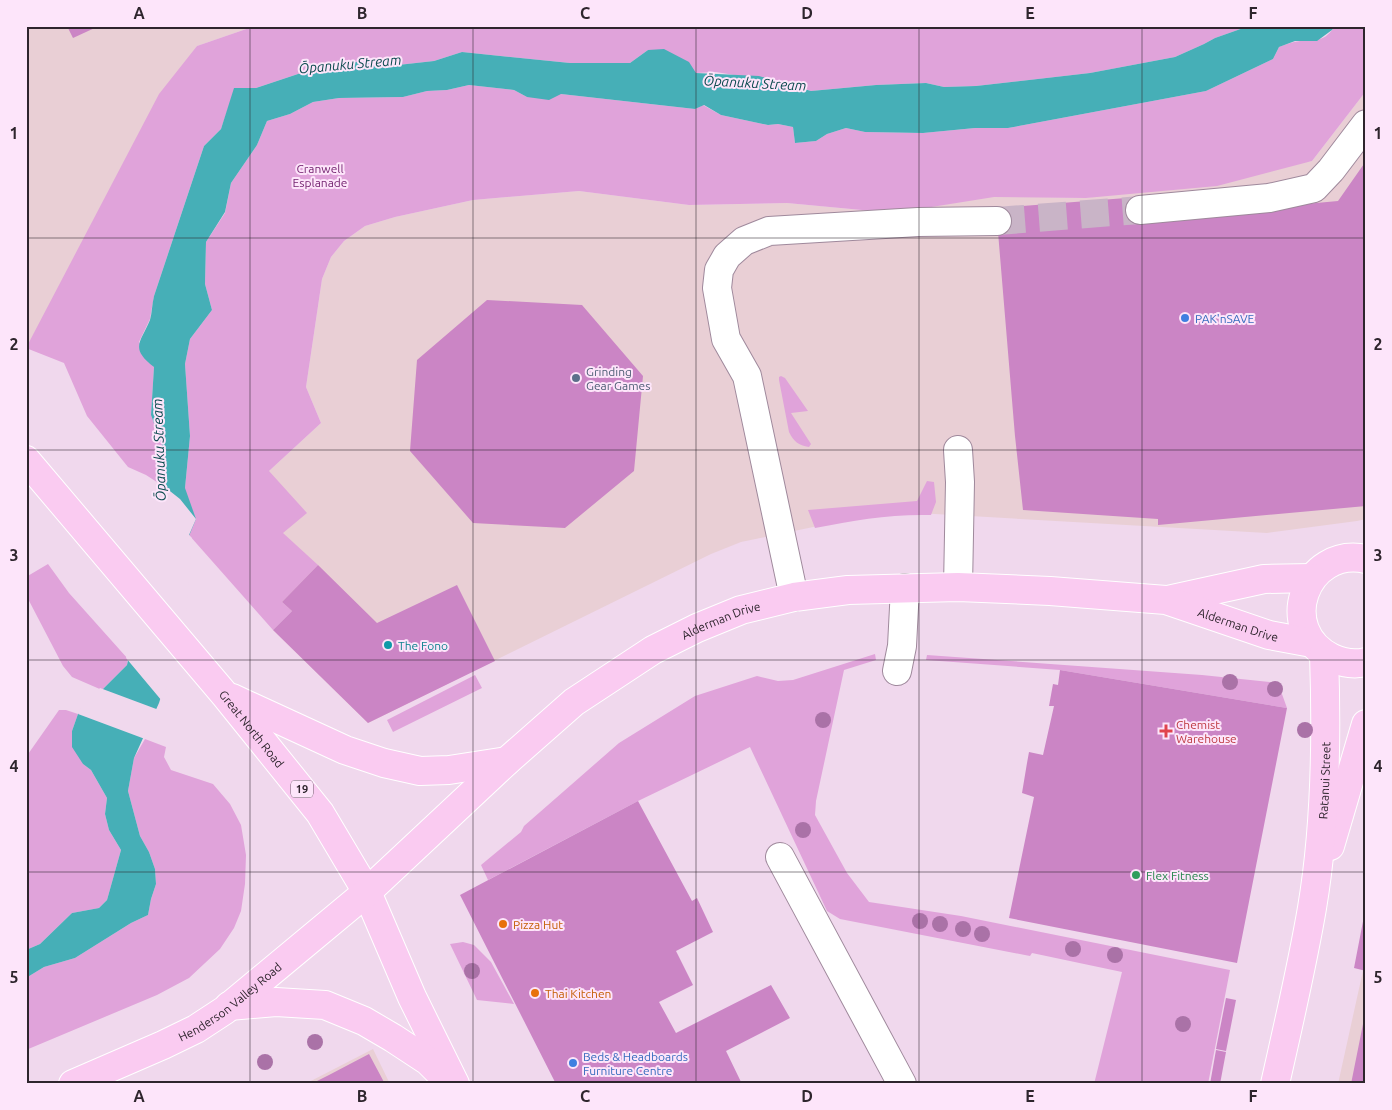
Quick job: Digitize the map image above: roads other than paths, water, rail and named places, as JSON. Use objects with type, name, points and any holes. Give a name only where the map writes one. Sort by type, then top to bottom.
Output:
[{"type":"main road","name":"Great North Road","points":[[26,460],[225,695],[320,813],[367,892],[412,997],[455,1084]]},
{"type":"main road","points":[[1318,648],[1304,627],[1301,613],[1303,594],[1312,578],[1329,564],[1347,558],[1366,559]]},
{"type":"main road","name":"Alderman Drive","points":[[1166,600],[1264,579],[1312,578]]},
{"type":"main road","name":"Alderman Drive","points":[[367,892],[507,761],[574,702],[653,650],[697,628],[741,610],[794,597],[848,590],[958,587],[1050,591],[1166,600],[1269,635],[1318,648],[1341,662],[1366,662]]},
{"type":"main road","name":"Ratanui Street","points":[[1275,1084],[1312,907],[1320,837],[1326,736],[1318,648]]},
{"type":"main road","points":[[225,695],[345,750],[384,763],[420,771],[449,770],[507,761]]},
{"type":"main road","name":"Ratanui Street","points":[[1312,907],[1366,724]]},
{"type":"main road","name":"Henderson Valley Road","points":[[89,1081],[196,1029],[229,1006],[367,892]]},
{"type":"main road","points":[[229,1006],[276,1002],[325,1005],[364,1021],[393,1038],[428,1061],[450,1084]]},
{"type":"lane","points":[[1140,210],[1269,198],[1314,188],[1331,170],[1366,124]]},
{"type":"lane","points":[[794,597],[747,376],[726,339],[717,288],[719,270],[727,256],[744,241],[768,231],[918,222],[997,221]]},
{"type":"lane","points":[[958,450],[960,482],[958,587]]},
{"type":"lane","points":[[898,671],[902,646],[905,588]]},
{"type":"lane","points":[[780,857],[902,1084]]},
{"type":"water","name":"Ōpanuku Stream","points":[[1249,26],[1335,26],[1317,41],[1295,41],[1279,47],[1273,59],[1206,91],[1008,128],[975,128],[923,133],[865,132],[846,128],[827,134],[816,141],[795,143],[793,127],[778,124],[768,125],[721,115],[704,105],[695,109],[561,94],[549,100],[527,97],[514,90],[469,85],[447,90],[427,91],[403,97],[339,98],[313,102],[290,114],[267,121],[257,145],[231,183],[225,212],[206,242],[205,284],[212,310],[190,339],[185,364],[190,436],[185,488],[196,519],[189,536],[182,629],[159,703],[134,758],[128,791],[140,836],[149,852],[155,869],[156,884],[148,915],[131,923],[75,958],[44,967],[26,978],[26,950],[40,944],[72,913],[99,908],[107,900],[121,850],[109,830],[105,814],[107,798],[91,770],[83,764],[72,747],[72,731],[78,714],[127,665],[156,537],[165,453],[151,415],[154,367],[142,355],[139,345],[150,320],[154,296],[204,146],[221,129],[234,88],[256,88],[322,66],[382,59],[398,65],[434,61],[462,52],[570,63],[630,63],[648,50],[664,49],[689,62],[696,73],[759,76],[811,91],[926,83],[944,87],[976,86],[1090,73],[1175,57],[1215,38]]},
{"type":"tunnel","points":[[997,221],[1140,210]]},
{"type":"place","name":"PAK'nSAVE","points":[[1185,318]]},
{"type":"place","name":"Grinding Gear Games","points":[[576,378]]},
{"type":"place","name":"The Fono","points":[[388,645]]},
{"type":"place","name":"Chemist Warehouse","points":[[1166,731]]},
{"type":"place","name":"Flex Fitness","points":[[1136,875]]},
{"type":"place","name":"Pizza Hut","points":[[503,924]]},
{"type":"place","name":"Thai Kitchen","points":[[535,993]]},
{"type":"place","name":"Beds & Headboards Furniture Centre","points":[[573,1063]]},
{"type":"park label","name":"Cranwell Esplanade","points":[[320,175]]}]
